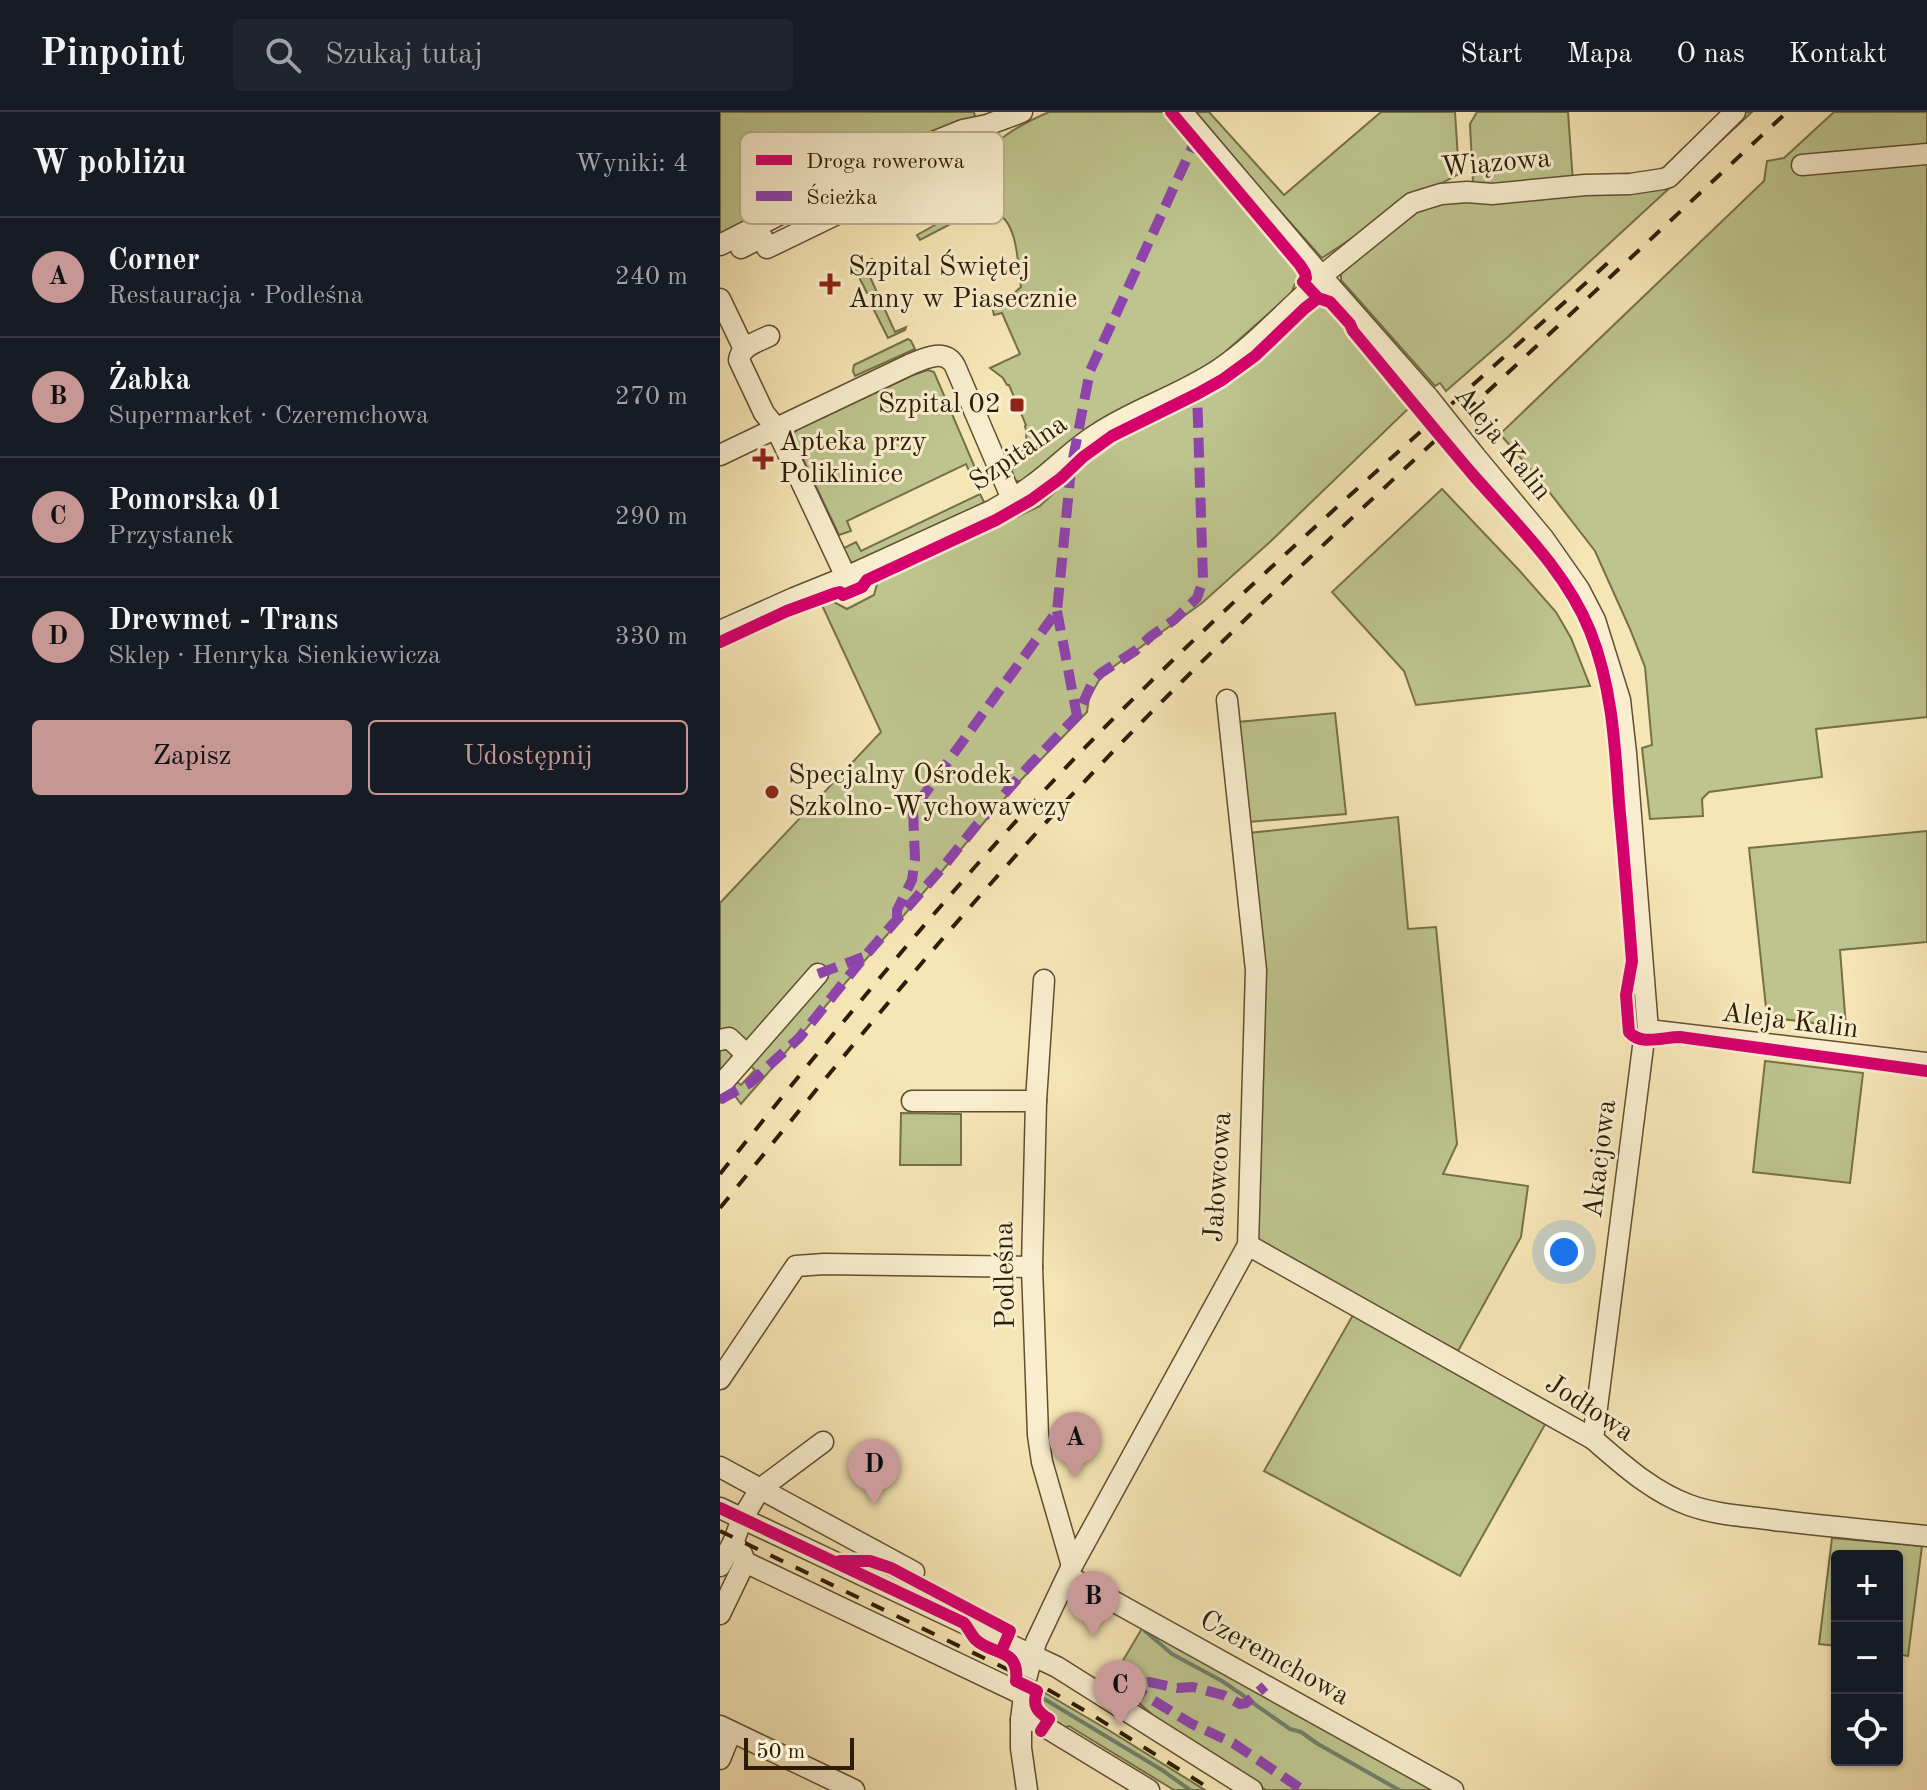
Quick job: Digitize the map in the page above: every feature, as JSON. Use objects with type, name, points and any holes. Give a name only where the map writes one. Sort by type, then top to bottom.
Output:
[{"type":"street","points":[[958,132],[1022,112]]},
{"type":"street","name":"Aleja Kalin","points":[[1182,112],[1428,397],[1544,539],[1579,589],[1595,620],[1620,700],[1648,1030],[1927,1063]]},
{"type":"street","name":"Wiązowa","points":[[1323,278],[1412,203],[1441,194],[1492,194],[1653,181],[1669,177],[1735,112]]},
{"type":"street","points":[[1802,165],[1927,154]]},
{"type":"street","points":[[720,245],[761,224]]},
{"type":"street","points":[[720,259],[762,237],[767,248],[817,224]]},
{"type":"street","name":"Szpitalna","points":[[720,631],[846,577],[1012,499],[1035,484],[1092,436],[1137,410],[1197,384],[1223,367],[1323,278]]},
{"type":"street","points":[[720,299],[744,349]]},
{"type":"street","points":[[769,336],[744,349],[738,357],[739,362],[764,413],[776,428],[846,577]]},
{"type":"street","points":[[720,455],[926,358],[941,355],[955,366],[1012,499]]},
{"type":"street","name":"Jałowcowa","points":[[1027,1790],[1020,1735],[1032,1654],[1070,1571],[1248,1245],[1256,970],[1227,700]]},
{"type":"street","points":[[720,1086],[818,974]]},
{"type":"street","name":"Podleśna","points":[[1044,980],[1036,1101],[1032,1267],[1040,1448],[1070,1571]]},
{"type":"street","name":"Akacjowa","points":[[1593,1439],[1644,1039],[1648,1030]]},
{"type":"street","points":[[720,1040],[729,1038],[746,1054]]},
{"type":"street","points":[[912,1101],[1036,1101]]},
{"type":"street","name":"Jodłowa","points":[[1248,1245],[1593,1439],[1655,1488],[1686,1504],[1716,1513],[1927,1536]]},
{"type":"street","points":[[720,1379],[796,1266],[1032,1267]]},
{"type":"street","points":[[720,1566],[760,1489],[823,1442]]},
{"type":"street","points":[[720,1467],[914,1572]]},
{"type":"street","points":[[720,1508],[1032,1654],[1082,1681],[1252,1790]]},
{"type":"street","points":[[733,1543],[745,1562],[1024,1695]]},
{"type":"street","points":[[720,1614],[745,1562]]},
{"type":"street","name":"Czeremchowa","points":[[1070,1571],[1453,1790]]},
{"type":"street","points":[[1021,1720],[1037,1722],[1149,1790]]},
{"type":"street","points":[[720,1759],[726,1729],[854,1790]]},
{"type":"green space","points":[[720,112],[974,112],[976,122],[954,132],[740,132],[740,224],[753,224],[720,239]]},
{"type":"green space","points":[[1049,112],[1167,112],[1299,267],[1291,294],[1206,368],[1104,418],[1022,482],[1014,480],[1012,471],[1015,457],[1019,459],[1025,443],[1026,425],[1009,385],[990,368],[1020,354],[1002,313],[994,315],[990,297],[1012,295],[1021,287],[1016,247],[1004,218],[1004,137]]},
{"type":"green space","points":[[1196,112],[1209,112],[1284,195],[1381,112],[1455,112],[1459,174],[1408,201],[1322,258]]},
{"type":"green space","points":[[1477,112],[1568,112],[1573,182],[1487,188],[1473,183],[1470,124]]},
{"type":"green space","points":[[1740,112],[1752,112],[1446,391],[1440,383],[1435,386],[1341,280],[1341,274],[1348,267],[1345,264],[1428,203],[1635,191]]},
{"type":"green space","points":[[1834,112],[1927,112],[1927,717],[1816,729],[1822,777],[1709,792],[1702,799],[1703,816],[1650,819],[1642,748],[1652,745],[1645,667],[1595,551],[1500,434],[1764,181],[1767,161],[1784,158]]},
{"type":"green space","points":[[937,224],[951,224],[920,240],[917,235]]},
{"type":"green space","points":[[872,259],[875,261],[865,266],[895,332],[906,327],[888,338],[873,308],[877,305],[854,267]]},
{"type":"green space","points":[[1320,304],[1342,318],[1348,331],[1411,406],[1202,603],[1102,675],[1089,698],[1087,712],[1018,783],[741,1104],[735,1096],[720,1103],[720,1092],[732,1078],[741,1085],[755,1070],[746,1062],[760,1035],[732,1054],[720,1072],[720,903],[881,732],[821,603],[830,600],[847,609],[874,595],[878,581],[1040,506],[1104,446],[1127,432],[1200,399],[1232,379]]},
{"type":"green space","points":[[908,339],[915,349],[855,376],[854,365]]},
{"type":"green space","points":[[928,370],[934,372],[976,470],[970,473],[966,464],[847,521],[851,531],[839,535],[793,434]]},
{"type":"green space","points":[[1442,489],[1556,612],[1571,638],[1590,686],[1416,705],[1404,671],[1332,592]]},
{"type":"green space","points":[[980,494],[985,504],[857,564],[846,560],[844,548],[856,542],[861,551]]},
{"type":"green space","points":[[1335,713],[1346,814],[1248,822],[1238,722]]},
{"type":"green space","points":[[1398,817],[1408,929],[1436,927],[1457,1144],[1443,1174],[1528,1186],[1521,1237],[1458,1351],[1257,1240],[1249,833]]},
{"type":"green space","points":[[1927,831],[1927,942],[1840,950],[1846,1027],[1767,1017],[1749,848]]},
{"type":"green space","points":[[1765,1061],[1863,1073],[1850,1183],[1753,1172]]},
{"type":"green space","points":[[901,1113],[961,1114],[961,1165],[900,1165]]},
{"type":"green space","points":[[1353,1315],[1547,1421],[1460,1576],[1264,1471]]},
{"type":"green space","points":[[1832,1538],[1922,1546],[1908,1656],[1903,1655],[1903,1550],[1831,1550],[1831,1645],[1819,1644]]},
{"type":"green space","points":[[1144,1625],[1441,1790],[1266,1790],[1173,1733],[1112,1679]]},
{"type":"green space","points":[[1040,1690],[1205,1790],[1174,1790],[1069,1726],[1060,1729],[1051,1723],[1053,1718],[1039,1707],[1037,1700]]},
{"type":"waterway","points":[[1145,1631],[1172,1654],[1244,1696]]},
{"type":"waterway","points":[[1041,1697],[1190,1790]]},
{"type":"waterway","points":[[1253,1703],[1290,1729],[1301,1732],[1399,1790]]},
{"type":"railway","points":[[720,1208],[943,938],[1130,734],[1314,554],[1787,112]]},
{"type":"railway","points":[[720,1174],[956,889],[1106,726],[1293,547],[1612,259]]},
{"type":"railway","points":[[720,1531],[1040,1685],[1212,1790]]},
{"type":"marked path","points":[[897,917],[897,910],[912,880],[915,859],[913,810],[1057,611],[1071,469],[1090,371],[1195,141]]},
{"type":"marked path","points":[[720,1100],[750,1083],[799,1038],[976,826],[1077,716],[1093,681],[1174,620],[1197,598],[1203,580],[1197,390]]},
{"type":"marked path","points":[[1057,611],[1077,716]]},
{"type":"marked path","points":[[818,974],[863,957]]},
{"type":"marked path","points":[[1118,1688],[1149,1682],[1177,1688],[1193,1687],[1223,1695],[1240,1704],[1246,1703],[1265,1686]]},
{"type":"marked path","points":[[1128,1685],[1192,1724],[1233,1743],[1303,1790]]},
{"type":"cycle path","points":[[1171,112],[1300,265],[1306,278],[1303,282],[1318,298],[1330,302],[1350,324],[1474,476],[1539,549],[1580,609],[1603,673],[1614,738],[1632,961],[1626,995],[1629,1032],[1646,1040],[1680,1037],[1927,1071]]},
{"type":"cycle path","points":[[720,642],[787,611],[862,587],[867,580],[996,520],[1031,500],[1112,436],[1222,380],[1255,356],[1318,298]]},
{"type":"cycle path","points":[[720,1508],[964,1623],[975,1639],[1014,1662],[1016,1681],[1037,1691],[1037,1708],[1049,1719],[1041,1731]]},
{"type":"cycle path","points":[[840,1561],[870,1561],[891,1568],[1010,1631],[1001,1652]]},
{"type":"place","name":"Szpital Świętej Anny w Piasecznie","points":[[830,284]]},
{"type":"place","name":"Szpital 02","points":[[1017,405]]},
{"type":"place","name":"Apteka przy Poliklinice","points":[[763,459]]},
{"type":"place","name":"Specjalny Ośrodek Szkolno-Wychowawczy","points":[[772,792]]},
{"type":"place","name":"Corner","points":[[1075,1478]]},
{"type":"place","name":"Drewmet - Trans","points":[[874,1505]]},
{"type":"place","name":"Żabka","points":[[1093,1637]]},
{"type":"place","name":"Pomorska 01","points":[[1120,1726]]}]
